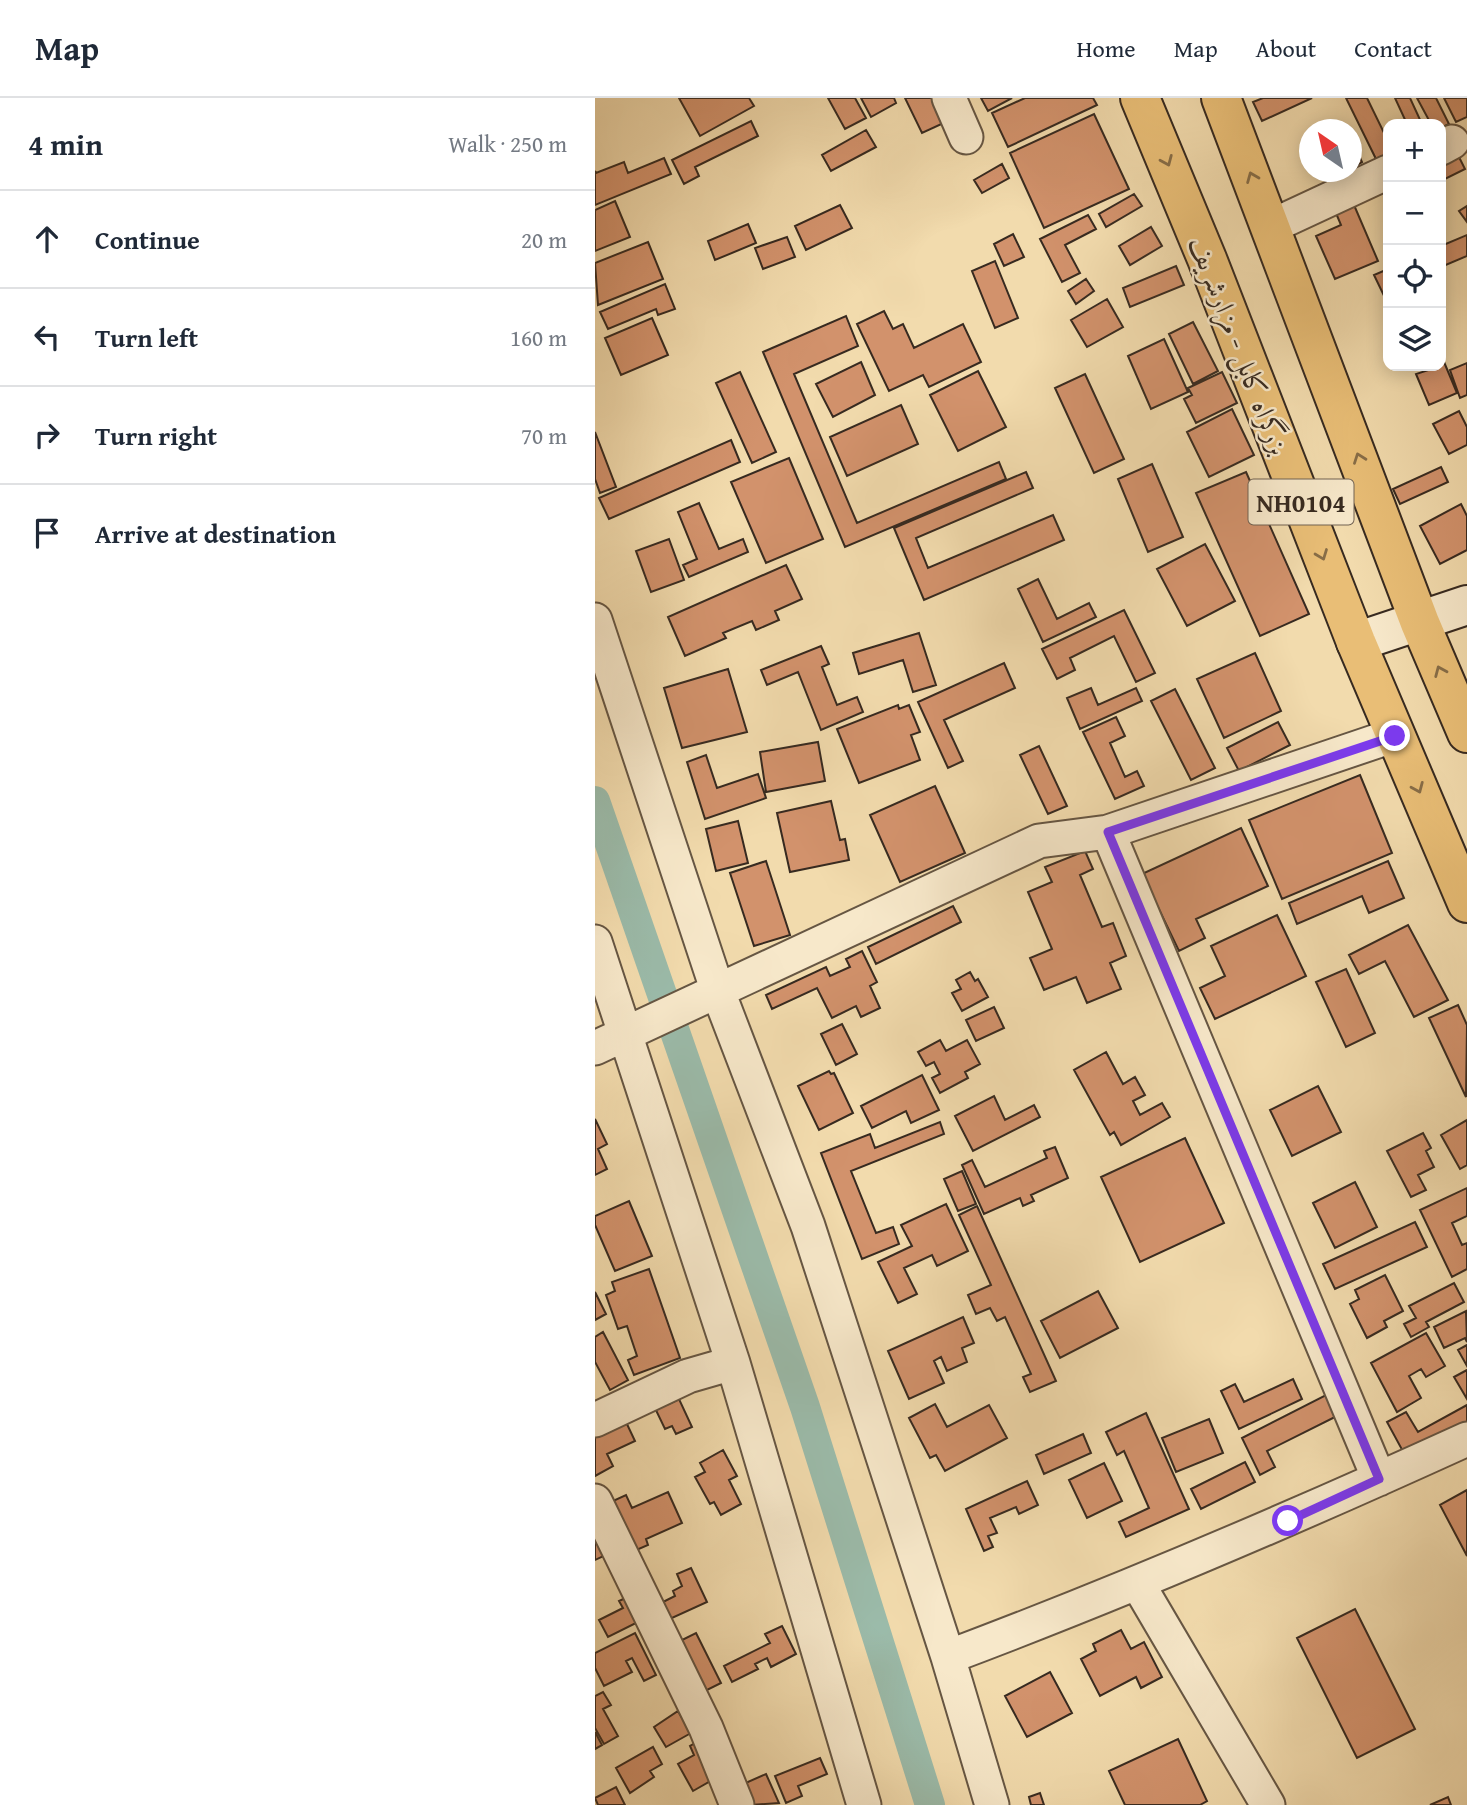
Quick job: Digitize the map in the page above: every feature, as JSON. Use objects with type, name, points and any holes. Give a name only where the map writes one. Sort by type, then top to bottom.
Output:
[{"type":"highway","name":"بزرگراه کابل - مزارشریف","points":[[1140,98],[1207,259],[1356,642],[1467,903]]},
{"type":"highway","name":"NH0104","points":[[1221,98],[1272,226],[1420,623],[1467,733]]},
{"type":"street","points":[[949,98],[965,137]]},
{"type":"street","points":[[1272,226],[1383,174]]},
{"type":"street","points":[[1356,642],[1420,623],[1467,605]]},
{"type":"street","points":[[595,620],[702,996],[807,1226],[948,1657],[992,1805]]},
{"type":"street","points":[[595,1048],[1039,841],[1108,832],[1395,736]]},
{"type":"street","points":[[1108,832],[1379,1479]]},
{"type":"street","points":[[595,942],[641,1026],[733,1363],[864,1805]]},
{"type":"street","points":[[595,1420],[688,1376],[733,1363]]},
{"type":"street","points":[[948,1657],[1138,1584],[1467,1439]]},
{"type":"street","points":[[595,1501],[706,1728],[737,1805]]},
{"type":"street","points":[[1138,1584],[1268,1805]]},
{"type":"building","points":[[679,98],[749,98],[754,106],[700,136]]},
{"type":"building","points":[[828,98],[855,98],[866,118],[845,129]]},
{"type":"building","points":[[861,98],[894,98],[896,103],[871,117]]},
{"type":"building","points":[[905,98],[937,98],[948,121],[922,133]]},
{"type":"building","points":[[981,98],[1012,98],[988,111]]},
{"type":"building","points":[[1025,98],[1093,98],[1097,105],[1008,147],[992,113]]},
{"type":"building","points":[[1263,98],[1312,98],[1262,121],[1253,102]]},
{"type":"building","points":[[1346,98],[1367,98],[1383,131],[1383,158],[1377,161],[1362,131],[1362,119],[1356,119]]},
{"type":"building","points":[[1395,98],[1410,98],[1420,119],[1405,119]]},
{"type":"building","points":[[1417,98],[1436,98],[1449,124],[1446,126],[1446,119],[1428,119]]},
{"type":"building","points":[[1444,98],[1467,98],[1467,117],[1456,122]]},
{"type":"building","points":[[1094,114],[1129,189],[1044,228],[1010,153]]},
{"type":"building","points":[[751,121],[758,136],[695,167],[699,176],[684,184],[672,160]]},
{"type":"building","points":[[866,130],[876,147],[831,171],[822,155]]},
{"type":"building","points":[[1455,149],[1465,169],[1446,178],[1446,154]]},
{"type":"building","points":[[664,158],[671,174],[595,205],[595,171],[596,173],[624,162],[628,173]]},
{"type":"building","points":[[1002,164],[1009,178],[982,193],[974,180]]},
{"type":"building","points":[[1134,194],[1142,206],[1106,227],[1099,214]]},
{"type":"building","points":[[1351,198],[1378,261],[1335,279],[1316,236],[1341,225],[1333,206]]},
{"type":"building","points":[[615,201],[630,237],[595,251],[595,210]]},
{"type":"building","points":[[840,205],[852,228],[806,250],[795,226]]},
{"type":"building","points":[[1467,206],[1467,222],[1459,211]]},
{"type":"building","points":[[1088,215],[1096,229],[1065,245],[1080,273],[1062,282],[1040,239]]},
{"type":"building","points":[[748,224],[756,243],[715,260],[708,241]]},
{"type":"building","points":[[1151,227],[1162,246],[1130,265],[1119,246]]},
{"type":"building","points":[[1013,234],[1024,257],[1004,266],[994,244]]},
{"type":"building","points":[[1467,235],[1467,256],[1446,265],[1446,244]]},
{"type":"building","points":[[787,237],[795,257],[763,269],[755,248]]},
{"type":"building","points":[[648,242],[663,279],[598,305],[595,263]]},
{"type":"building","points":[[995,261],[1018,318],[995,328],[972,271]]},
{"type":"building","points":[[1176,266],[1184,285],[1130,307],[1123,288]]},
{"type":"building","points":[[1383,271],[1383,294],[1374,275]]},
{"type":"building","points":[[1086,279],[1094,291],[1076,304],[1068,291]]},
{"type":"building","points":[[665,284],[675,309],[658,315],[656,309],[608,329],[600,312]]},
{"type":"building","points":[[1107,299],[1123,327],[1087,347],[1071,320]]},
{"type":"building","points":[[884,311],[893,329],[903,324],[914,348],[963,324],[981,362],[929,387],[923,375],[889,391],[857,324]]},
{"type":"building","points":[[846,316],[858,346],[794,374],[857,523],[999,462],[1006,479],[845,547],[763,352]]},
{"type":"building","points":[[652,318],[668,355],[621,375],[605,338]]},
{"type":"building","points":[[1193,322],[1218,371],[1193,384],[1169,334]]},
{"type":"building","points":[[1164,339],[1188,392],[1151,409],[1128,356]]},
{"type":"building","points":[[861,362],[875,395],[833,417],[816,384]]},
{"type":"building","points":[[1467,363],[1467,395],[1460,398],[1450,370]]},
{"type":"building","points":[[1446,367],[1457,393],[1429,405],[1416,374],[1446,371]]},
{"type":"building","points":[[978,371],[1006,427],[958,451],[930,395]]},
{"type":"building","points":[[740,372],[776,452],[752,463],[716,383]]},
{"type":"building","points":[[1222,372],[1237,403],[1196,423],[1184,399],[1192,395],[1188,388]]},
{"type":"building","points":[[1085,374],[1124,459],[1094,473],[1055,388]]},
{"type":"building","points":[[901,405],[918,444],[847,476],[830,437]]},
{"type":"building","points":[[1232,409],[1254,455],[1209,477],[1187,432]]},
{"type":"building","points":[[1459,411],[1467,427],[1467,445],[1449,454],[1433,424]]},
{"type":"building","points":[[595,432],[616,487],[600,493],[595,479]]},
{"type":"building","points":[[731,440],[740,462],[609,519],[599,498]]},
{"type":"building","points":[[789,458],[823,539],[766,563],[731,482]]},
{"type":"building","points":[[1152,464],[1183,537],[1148,552],[1118,479]]},
{"type":"building","points":[[1441,467],[1448,482],[1400,504],[1393,489]]},
{"type":"building","points":[[1026,472],[1033,488],[916,538],[928,568],[1053,515],[1064,540],[924,600],[894,528]]},
{"type":"building","points":[[1246,472],[1309,614],[1260,636],[1196,493]]},
{"type":"building","points":[[699,503],[719,549],[743,539],[748,552],[689,577],[683,565],[697,559],[678,512]]},
{"type":"building","points":[[1461,504],[1467,516],[1467,550],[1440,564],[1420,526]]},
{"type":"building","points":[[669,539],[684,580],[651,592],[636,551]]},
{"type":"building","points":[[1205,544],[1235,601],[1187,626],[1157,569]]},
{"type":"building","points":[[786,565],[802,599],[775,611],[779,620],[756,630],[752,621],[723,633],[726,638],[685,656],[668,617]]},
{"type":"building","points":[[1038,579],[1057,619],[1089,603],[1096,617],[1043,642],[1018,589]]},
{"type":"building","points":[[1124,610],[1155,673],[1136,682],[1114,636],[1070,658],[1075,670],[1057,679],[1042,649]]},
{"type":"building","points":[[919,633],[936,685],[913,692],[903,660],[859,674],[853,653]]},
{"type":"building","points":[[821,646],[829,664],[822,667],[837,705],[857,697],[863,712],[821,730],[798,672],[767,685],[761,670]]},
{"type":"building","points":[[1255,653],[1281,711],[1224,738],[1197,679]]},
{"type":"building","points":[[1004,663],[1015,688],[944,720],[963,761],[948,768],[918,702]]},
{"type":"building","points":[[728,669],[747,732],[682,748],[664,688]]},
{"type":"building","points":[[1091,688],[1098,705],[1136,688],[1142,701],[1080,729],[1067,698]]},
{"type":"building","points":[[1175,689],[1215,768],[1191,780],[1151,701]]},
{"type":"building","points":[[898,705],[899,709],[909,705],[920,732],[911,735],[920,760],[859,783],[837,729]]},
{"type":"building","points":[[1116,717],[1125,736],[1110,743],[1125,777],[1137,771],[1144,786],[1115,799],[1083,732]]},
{"type":"building","points":[[1278,722],[1290,745],[1239,771],[1227,748]]},
{"type":"building","points":[[818,742],[825,781],[766,792],[760,752]]},
{"type":"building","points":[[1039,746],[1067,806],[1048,814],[1020,755]]},
{"type":"building","points":[[706,755],[717,788],[758,774],[766,798],[705,819],[687,762]]},
{"type":"building","points":[[1360,775],[1392,853],[1282,899],[1249,820]]},
{"type":"building","points":[[935,786],[965,853],[900,882],[870,815]]},
{"type":"building","points":[[831,801],[840,840],[845,839],[849,860],[790,872],[777,813]]},
{"type":"building","points":[[738,821],[748,863],[716,871],[706,829]]},
{"type":"building","points":[[1241,828],[1268,886],[1196,919],[1205,938],[1179,951],[1142,874]]},
{"type":"building","points":[[1085,851],[1093,869],[1080,875],[1102,927],[1113,923],[1126,956],[1110,963],[1121,989],[1087,1003],[1076,977],[1044,990],[1030,958],[1052,949],[1028,892],[1052,882],[1045,867]]},
{"type":"building","points":[[766,861],[790,935],[754,946],[730,873]]},
{"type":"building","points":[[1388,861],[1404,898],[1369,913],[1362,896],[1297,924],[1289,903]]},
{"type":"building","points":[[953,906],[961,922],[876,964],[868,947]]},
{"type":"building","points":[[1277,915],[1306,976],[1215,1019],[1200,988],[1225,976],[1211,946]]},
{"type":"building","points":[[1408,925],[1448,1000],[1414,1017],[1385,961],[1359,974],[1349,955]]},
{"type":"building","points":[[862,951],[877,982],[870,986],[880,1008],[861,1017],[856,1006],[832,1018],[817,988],[772,1009],[766,995],[826,967],[830,976],[850,967],[846,959]]},
{"type":"building","points":[[1346,969],[1375,1033],[1346,1047],[1316,982]]},
{"type":"building","points":[[970,972],[975,981],[978,979],[988,997],[962,1011],[952,993],[961,989],[956,980]]},
{"type":"building","points":[[1458,1005],[1467,1025],[1466,1097],[1429,1018]]},
{"type":"building","points":[[994,1007],[1004,1028],[976,1041],[966,1020]]},
{"type":"building","points":[[842,1024],[857,1054],[836,1065],[821,1034]]},
{"type":"building","points":[[940,1040],[946,1051],[967,1040],[980,1064],[965,1072],[968,1078],[940,1093],[932,1078],[940,1074],[934,1062],[926,1066],[918,1052]]},
{"type":"building","points":[[1106,1052],[1123,1084],[1135,1077],[1145,1095],[1133,1101],[1140,1115],[1162,1103],[1170,1117],[1121,1145],[1114,1132],[1110,1135],[1074,1070]]},
{"type":"building","points":[[829,1071],[834,1073],[853,1113],[819,1130],[798,1086]]},
{"type":"building","points":[[922,1075],[939,1110],[911,1123],[906,1111],[872,1128],[861,1106]]},
{"type":"building","points":[[1318,1086],[1341,1132],[1292,1156],[1270,1110]]},
{"type":"building","points":[[994,1096],[1005,1120],[1034,1105],[1040,1117],[973,1151],[955,1116]]},
{"type":"building","points":[[595,1119],[607,1144],[598,1149],[607,1169],[595,1175]]},
{"type":"building","points":[[1467,1120],[1467,1165],[1460,1169],[1441,1135]]},
{"type":"building","points":[[940,1122],[944,1134],[851,1171],[876,1233],[893,1227],[899,1244],[862,1259],[821,1153],[870,1134],[875,1148]]},
{"type":"building","points":[[1423,1133],[1431,1148],[1426,1151],[1434,1167],[1418,1175],[1426,1190],[1411,1197],[1387,1151]]},
{"type":"building","points":[[1185,1138],[1224,1223],[1140,1262],[1101,1177]]},
{"type":"building","points":[[1055,1147],[1068,1178],[1031,1195],[1034,1201],[1023,1206],[1020,1198],[984,1214],[962,1165],[972,1160],[985,1187],[1047,1158],[1044,1151]]},
{"type":"building","points":[[962,1171],[976,1204],[958,1211],[944,1179]]},
{"type":"building","points":[[1355,1182],[1377,1227],[1335,1248],[1313,1203]]},
{"type":"building","points":[[1467,1188],[1467,1216],[1452,1223],[1462,1245],[1467,1243],[1467,1269],[1452,1277],[1420,1210]]},
{"type":"building","points":[[629,1201],[652,1256],[615,1271],[595,1225],[595,1216]]},
{"type":"building","points":[[946,1204],[968,1251],[937,1266],[932,1255],[904,1268],[917,1294],[898,1303],[878,1262],[912,1246],[901,1225]]},
{"type":"building","points":[[977,1206],[1056,1381],[1030,1392],[1023,1377],[1031,1374],[1005,1317],[997,1321],[990,1308],[976,1314],[968,1295],[991,1285],[959,1215]]},
{"type":"building","points":[[1415,1222],[1427,1247],[1335,1289],[1323,1264]]},
{"type":"building","points":[[649,1269],[680,1358],[634,1375],[628,1360],[637,1356],[627,1326],[618,1329],[606,1295],[615,1291],[612,1282]]},
{"type":"building","points":[[1385,1275],[1403,1311],[1384,1321],[1387,1327],[1367,1338],[1350,1304],[1359,1299],[1355,1290]]},
{"type":"building","points":[[1454,1283],[1464,1302],[1426,1322],[1429,1327],[1411,1337],[1404,1324],[1416,1318],[1409,1306]]},
{"type":"building","points":[[1098,1291],[1118,1328],[1060,1358],[1041,1321]]},
{"type":"building","points":[[595,1292],[606,1314],[595,1320]]},
{"type":"building","points":[[1466,1311],[1467,1342],[1465,1338],[1444,1348],[1434,1327]]},
{"type":"building","points":[[963,1317],[974,1343],[962,1348],[967,1362],[947,1371],[941,1357],[934,1361],[944,1383],[909,1399],[888,1351]]},
{"type":"building","points":[[603,1332],[628,1380],[610,1390],[595,1362],[595,1337]]},
{"type":"building","points":[[1426,1333],[1445,1366],[1426,1377],[1421,1369],[1409,1376],[1421,1398],[1397,1412],[1371,1363]]},
{"type":"building","points":[[1467,1345],[1467,1366],[1458,1350]]},
{"type":"building","points":[[1467,1370],[1467,1399],[1454,1377]]},
{"type":"building","points":[[1293,1379],[1302,1399],[1239,1429],[1221,1391],[1235,1384],[1244,1402]]},
{"type":"building","points":[[1328,1394],[1339,1415],[1267,1451],[1275,1467],[1260,1475],[1242,1438]]},
{"type":"building","points":[[666,1397],[669,1404],[679,1399],[692,1427],[676,1434],[672,1426],[665,1429],[653,1404]]},
{"type":"building","points":[[935,1404],[947,1427],[989,1405],[1007,1438],[945,1471],[936,1455],[930,1458],[909,1418]]},
{"type":"building","points":[[1467,1405],[1467,1423],[1406,1457],[1387,1422],[1406,1412],[1418,1432]]},
{"type":"building","points":[[1146,1413],[1189,1509],[1126,1537],[1119,1522],[1149,1508],[1124,1451],[1117,1455],[1106,1432]]},
{"type":"building","points":[[1209,1419],[1223,1453],[1176,1472],[1162,1438]]},
{"type":"building","points":[[626,1422],[635,1441],[607,1454],[613,1466],[595,1476],[595,1437]]},
{"type":"building","points":[[1083,1434],[1091,1453],[1044,1474],[1036,1455]]},
{"type":"building","points":[[723,1450],[737,1476],[729,1480],[741,1504],[721,1515],[714,1502],[710,1504],[695,1477],[705,1472],[700,1463]]},
{"type":"building","points":[[1245,1462],[1255,1482],[1201,1509],[1191,1489]]},
{"type":"building","points":[[1104,1463],[1122,1501],[1087,1518],[1069,1480]]},
{"type":"building","points":[[1027,1481],[1038,1505],[1019,1514],[1016,1507],[990,1518],[997,1533],[988,1536],[993,1547],[984,1551],[966,1509]]},
{"type":"building","points":[[1467,1490],[1467,1556],[1440,1505]]},
{"type":"building","points":[[668,1492],[682,1523],[646,1539],[648,1545],[625,1555],[602,1506],[626,1495],[632,1508]]},
{"type":"building","points":[[595,1526],[610,1553],[595,1560]]},
{"type":"building","points":[[691,1568],[707,1602],[661,1623],[653,1607],[675,1596],[673,1591],[682,1586],[677,1574]]},
{"type":"building","points":[[634,1594],[646,1618],[608,1637],[599,1620],[623,1608],[619,1601]]},
{"type":"building","points":[[1355,1609],[1415,1729],[1357,1758],[1297,1638]]},
{"type":"building","points":[[782,1626],[796,1654],[771,1667],[767,1658],[755,1664],[758,1669],[732,1682],[724,1666],[770,1643],[765,1634]]},
{"type":"building","points":[[1121,1630],[1131,1649],[1144,1642],[1162,1677],[1141,1688],[1136,1677],[1100,1696],[1081,1659],[1096,1651],[1093,1644]]},
{"type":"building","points":[[635,1633],[656,1675],[644,1681],[632,1658],[626,1661],[632,1672],[604,1686],[595,1668],[595,1653]]},
{"type":"building","points":[[696,1633],[721,1683],[699,1694],[674,1644]]},
{"type":"building","points":[[1050,1672],[1072,1713],[1027,1737],[1005,1696]]},
{"type":"building","points":[[603,1692],[611,1705],[603,1709],[618,1736],[604,1744],[595,1728],[595,1696]]},
{"type":"building","points":[[678,1711],[691,1733],[666,1747],[654,1727]]},
{"type":"building","points":[[595,1732],[602,1745],[595,1749]]},
{"type":"building","points":[[1178,1739],[1207,1801],[1200,1805],[1125,1805],[1109,1771]]},
{"type":"building","points":[[697,1742],[721,1775],[693,1791],[678,1764],[694,1755],[690,1746]]},
{"type":"building","points":[[653,1747],[662,1764],[650,1771],[654,1777],[630,1793],[616,1768]]},
{"type":"building","points":[[820,1758],[827,1774],[798,1786],[802,1796],[786,1803],[775,1776]]},
{"type":"building","points":[[766,1774],[779,1803],[750,1805],[741,1785]]},
{"type":"building","points":[[616,1787],[625,1805],[598,1805],[595,1798]]},
{"type":"building","points":[[1040,1793],[1044,1805],[1031,1805],[1029,1797]]},
{"type":"building","points":[[1448,1797],[1451,1805],[1430,1805]]},
{"type":"waterway","points":[[595,801],[805,1407],[930,1805]]},
{"type":"route","points":[[1288,1521],[1379,1479],[1108,832],[1395,736]]}]
